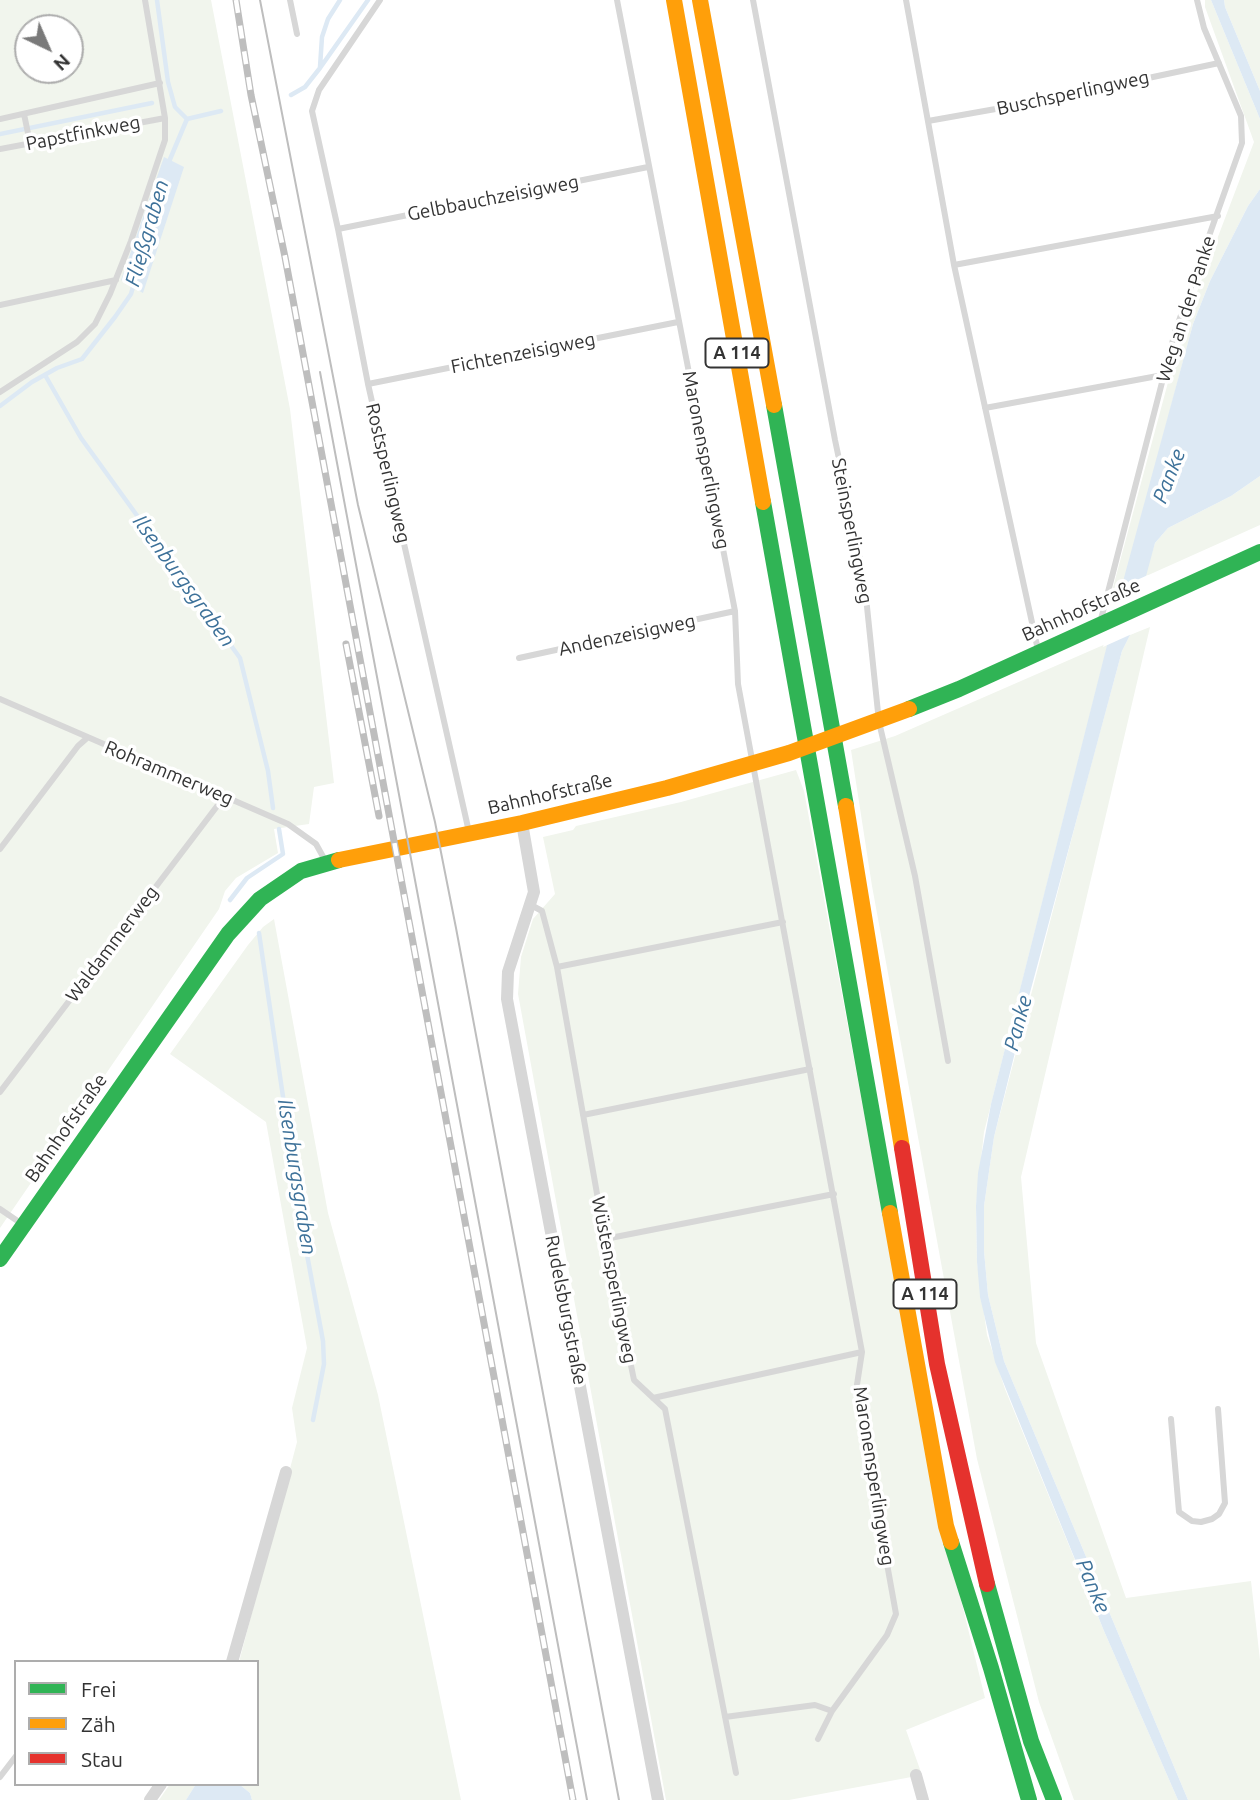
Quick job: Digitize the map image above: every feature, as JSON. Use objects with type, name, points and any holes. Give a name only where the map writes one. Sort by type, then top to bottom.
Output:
[{"type":"main road","name":"A 114","points":[[674,0],[946,1527],[1029,1800]]},
{"type":"main road","name":"A 114","points":[[700,0],[842,778],[937,1364],[979,1557],[1031,1741],[1054,1800]]},
{"type":"main road","name":"Bahnhofstraße","points":[[0,1259],[236,924],[260,899],[301,872],[326,862],[522,823],[754,765],[879,722],[947,694],[1260,552]]},
{"type":"street","name":"Rudelsburgstraße","points":[[522,823],[534,892],[508,972],[507,999],[658,1800]]},
{"type":"street","points":[[233,1660],[286,1472]]},
{"type":"street","points":[[916,1775],[923,1800]]},
{"type":"lane","points":[[0,392],[77,342],[100,314],[116,280],[165,140],[160,83],[145,0]]},
{"type":"lane","points":[[290,0],[297,34]]},
{"type":"lane","name":"Rostsperlingweg","points":[[380,0],[319,90],[312,111],[368,384],[470,834]]},
{"type":"lane","name":"Maronensperlingweg","points":[[617,0],[735,611],[738,684],[862,1352],[856,1391],[897,1614],[887,1635],[832,1711],[818,1739]]},
{"type":"lane","name":"Steinsperlingweg","points":[[754,0],[835,440],[864,578],[879,722],[915,876],[948,1061]]},
{"type":"lane","points":[[906,0],[954,265],[1039,652]]},
{"type":"lane","name":"Weg an der Panke","points":[[1102,623],[1175,332],[1242,143],[1241,116],[1204,28],[1197,0]]},
{"type":"lane","name":"Buschsperlingweg","points":[[928,121],[1035,102],[1219,62]]},
{"type":"lane","name":"Papstfinkweg","points":[[0,119],[160,83]]},
{"type":"lane","points":[[24,114],[30,143]]},
{"type":"lane","name":"Papstfinkweg","points":[[0,149],[165,118]]},
{"type":"lane","name":"Gelbbauchzeisigweg","points":[[338,229],[648,167]]},
{"type":"lane","points":[[954,265],[1218,216]]},
{"type":"lane","points":[[0,305],[116,280]]},
{"type":"lane","name":"Fichtenzeisigweg","points":[[368,384],[678,322]]},
{"type":"lane","points":[[985,408],[1163,374]]},
{"type":"lane","name":"Andenzeisigweg","points":[[519,658],[735,611]]},
{"type":"lane","name":"Rohrammerweg","points":[[0,699],[288,824],[316,844],[326,862]]},
{"type":"lane","points":[[0,849],[78,746],[87,738]]},
{"type":"lane","name":"Waldammerweg","points":[[0,1093],[225,797]]},
{"type":"lane","name":"Wüstensperlingweg","points":[[530,905],[542,911],[556,967],[634,1380],[666,1409],[736,1773]]},
{"type":"lane","points":[[556,967],[783,922]]},
{"type":"lane","points":[[583,1115],[810,1069]]},
{"type":"lane","points":[[606,1239],[834,1194]]},
{"type":"lane","points":[[0,1209],[23,1225]]},
{"type":"lane","points":[[653,1398],[862,1352]]},
{"type":"lane","points":[[1171,1419],[1179,1512],[1192,1521],[1212,1519],[1219,1514],[1225,1503],[1218,1409]]},
{"type":"lane","points":[[725,1717],[815,1705],[832,1711]]},
{"type":"lane","points":[[0,1777],[14,1759]]},
{"type":"shaded area","points":[[0,0],[211,0],[290,409],[334,783],[314,787],[309,824],[274,829],[278,853],[236,878],[225,891],[219,909],[0,1228]]},
{"type":"shaded area","points":[[1205,0],[1211,0],[1260,119],[1260,189],[1248,206],[1210,281],[1193,324],[1123,586],[1112,591],[1181,334],[1254,142],[1205,7]]},
{"type":"shaded area","points":[[1224,0],[1260,0],[1260,91],[1225,7]]},
{"type":"shaded area","points":[[1260,476],[1260,525],[1144,577],[1155,543],[1168,528],[1231,496]]},
{"type":"shaded area","points":[[1150,627],[1021,1177],[1036,1343],[1126,1598],[1251,1581],[1260,1660],[1260,1800],[1188,1800],[1004,1361],[988,1295],[984,1206],[994,1137],[1122,651],[1130,635]]},
{"type":"shaded area","points":[[1108,643],[984,1132],[976,1206],[977,1262],[987,1335],[1005,1389],[1104,1631],[1178,1800],[1074,1800],[1039,1702],[977,1459],[872,886],[851,750],[895,736]]},
{"type":"shaded area","points":[[796,770],[804,791],[935,1494],[985,1698],[906,1730],[922,1775],[789,1800],[666,1800],[518,994],[521,957],[533,919],[555,894],[543,837],[573,830],[576,826],[681,802]]},
{"type":"shaded area","points":[[274,919],[328,1213],[378,1395],[461,1800],[252,1800],[250,1793],[241,1786],[259,1786],[259,1660],[240,1660],[297,1442],[292,1408],[307,1348],[266,1122],[170,1054],[263,927]]},
{"type":"shaded area","points":[[169,1786],[195,1786],[186,1800],[159,1800]]},
{"type":"water","points":[[1211,0],[1224,0],[1260,91],[1260,119]]},
{"type":"water","points":[[164,157],[184,167],[143,293],[121,280]]},
{"type":"water","name":"Panke","points":[[1260,189],[1260,476],[1231,496],[1168,528],[1155,543],[1130,635],[1122,651],[1028,1000],[994,1137],[984,1206],[988,1295],[1004,1361],[1188,1800],[1178,1800],[1104,1631],[995,1362],[980,1297],[976,1206],[978,1173],[991,1104],[1125,574],[1193,324],[1210,281],[1248,206]]},
{"type":"water","points":[[195,1786],[241,1786],[250,1793],[252,1800],[186,1800]]},
{"type":"pier","points":[[1148,575],[1134,633],[1103,647],[1119,588]]},
{"type":"waterway","points":[[157,0],[168,82],[175,107],[187,119]]},
{"type":"waterway","name":"Fließgraben","points":[[320,67],[322,37],[328,19],[340,0]]},
{"type":"waterway","name":"Fließgraben","points":[[291,95],[305,87],[368,0]]},
{"type":"waterway","points":[[0,134],[152,103]]},
{"type":"waterway","name":"Fließgraben","points":[[168,164],[187,119],[221,111]]},
{"type":"waterway","name":"Fließgraben","points":[[0,406],[32,382],[57,368],[82,359],[131,294],[134,283]]},
{"type":"waterway","name":"Ilsenburgsgraben","points":[[45,375],[81,438],[240,658],[268,771],[273,808]]},
{"type":"waterway","name":"Ilsenburgsgraben","points":[[230,900],[247,878],[283,854],[279,829]]},
{"type":"waterway","name":"Ilsenburgsgraben","points":[[259,933],[303,1233],[323,1341],[324,1364],[313,1420]]},
{"type":"tram line","points":[[260,0],[358,505],[435,822],[619,1800]]},
{"type":"tram line","points":[[320,372],[587,1800]]},
{"type":"railway","points":[[236,0],[251,95],[285,257],[573,1800]]},
{"type":"railway","points":[[346,644],[379,816]]},
{"type":"traffic: fast","points":[[774,405],[846,806]]},
{"type":"traffic: fast","points":[[763,502],[890,1213]]},
{"type":"traffic: fast","points":[[909,709],[959,689],[1260,552]]},
{"type":"traffic: fast","points":[[0,1259],[228,934],[260,899],[301,871],[339,860]]},
{"type":"traffic: fast","points":[[951,1542],[1029,1800]]},
{"type":"traffic: fast","points":[[987,1584],[1031,1741],[1054,1800]]},
{"type":"traffic: slow","points":[[674,0],[763,502]]},
{"type":"traffic: slow","points":[[700,0],[774,405]]},
{"type":"traffic: slow","points":[[339,860],[522,823],[667,788],[789,753],[909,709]]},
{"type":"traffic: slow","points":[[846,806],[902,1148]]},
{"type":"traffic: slow","points":[[890,1213],[951,1542]]},
{"type":"traffic: jam","points":[[902,1148],[937,1364],[987,1584]]}]
